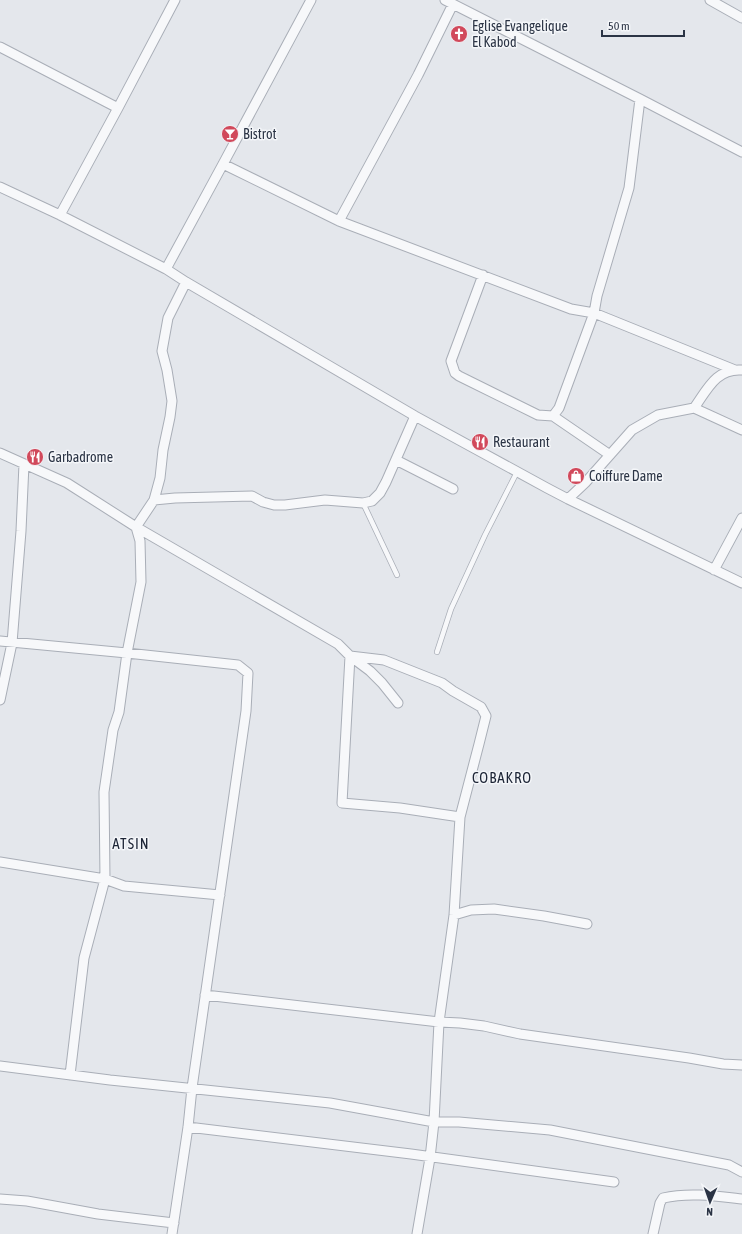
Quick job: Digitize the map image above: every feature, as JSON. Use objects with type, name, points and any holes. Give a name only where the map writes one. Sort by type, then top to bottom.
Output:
[{"type":"street","points":[[60,215],[175,0]]},
{"type":"street","points":[[166,269],[224,164],[310,0]]},
{"type":"street","points":[[710,0],[742,18]]},
{"type":"street","points":[[339,221],[418,75],[449,2],[742,152]]},
{"type":"street","points":[[0,47],[118,108]]},
{"type":"street","points":[[553,416],[559,408],[594,313],[597,296],[629,188],[640,99]]},
{"type":"street","points":[[224,164],[339,221],[571,309],[594,313],[739,370]]},
{"type":"street","points":[[0,187],[60,215],[166,269],[415,416],[517,472],[568,499],[742,583]]},
{"type":"street","points":[[482,275],[451,361],[455,373],[538,415],[553,416],[610,455]]},
{"type":"street","points":[[70,1075],[84,958],[105,879],[104,792],[113,730],[119,712],[140,582],[140,541],[136,527],[154,500],[160,478],[163,450],[172,401],[162,351],[168,318],[186,282]]},
{"type":"street","points":[[694,408],[717,377],[725,373],[739,370]]},
{"type":"street","points":[[568,499],[585,483],[632,430],[658,415],[694,408],[742,430]]},
{"type":"street","points":[[154,500],[252,496],[263,502],[274,504],[325,500],[363,504],[372,501],[380,493],[415,416]]},
{"type":"street","points":[[0,453],[67,483],[136,527],[338,644],[350,656],[370,671],[398,703]]},
{"type":"street","points":[[396,460],[453,490]]},
{"type":"street","points":[[0,700],[12,643],[21,531],[24,464]]},
{"type":"street","points":[[714,570],[742,518]]},
{"type":"street","points":[[0,641],[238,665],[248,672],[246,711],[172,1234]]},
{"type":"street","points":[[350,656],[342,803],[400,808],[460,817]]},
{"type":"street","points":[[350,656],[384,660],[442,683],[481,707],[486,716],[460,817],[454,915],[439,1022],[434,1122],[418,1234]]},
{"type":"street","points":[[0,862],[105,879],[124,886],[220,894]]},
{"type":"street","points":[[454,915],[471,910],[494,909],[586,924]]},
{"type":"street","points":[[205,996],[484,1026],[520,1034],[723,1064],[742,1065]]},
{"type":"street","points":[[0,1066],[330,1103],[434,1122],[459,1122],[550,1130],[729,1165],[742,1172]]},
{"type":"street","points":[[188,1127],[614,1182]]},
{"type":"street","points":[[653,1234],[660,1203],[663,1198],[678,1195],[742,1199]]},
{"type":"street","points":[[0,1198],[98,1214],[174,1223]]},
{"type":"lane","points":[[438,652],[451,609],[485,535],[517,472]]},
{"type":"lane","points":[[363,504],[397,575]]},
{"type":"place","name":"Eglise Evangelique El Kabod","points":[[459,34]]},
{"type":"place","name":"Bistrot","points":[[230,134]]},
{"type":"place","name":"Restaurant","points":[[480,442]]},
{"type":"place","name":"Garbadrome","points":[[35,457]]},
{"type":"place","name":"Coiffure Dame","points":[[576,476]]},
{"type":"district","name":"COBAKRO","points":[[502,777]]},
{"type":"district","name":"ATSIN","points":[[131,843]]}]
